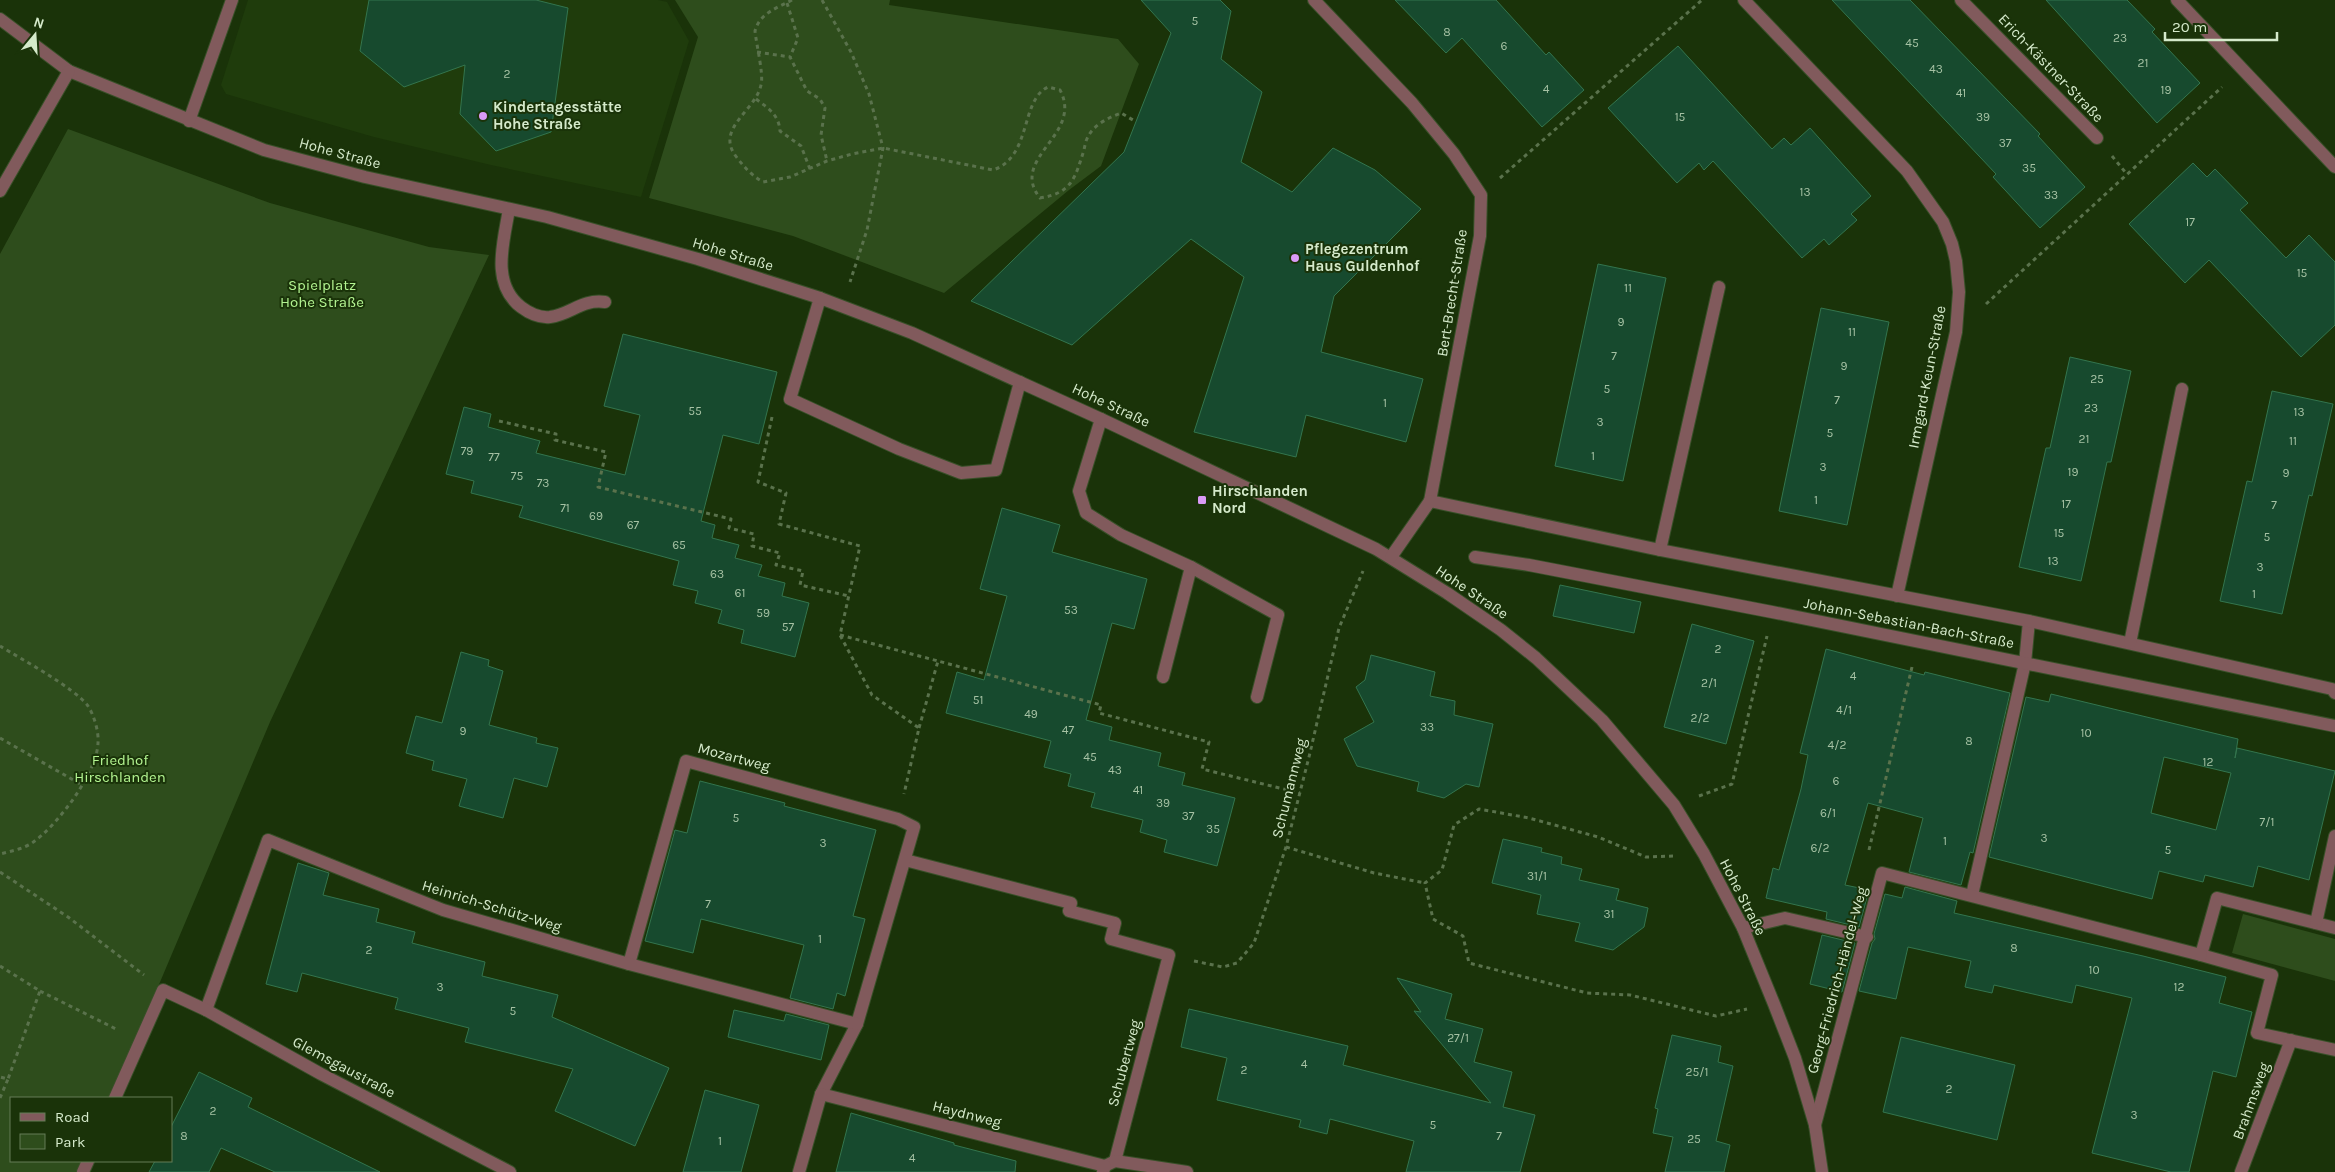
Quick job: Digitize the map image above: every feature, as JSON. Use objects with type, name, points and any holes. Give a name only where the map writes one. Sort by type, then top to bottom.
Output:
[{"type":"street","points":[[189,121],[232,0]]},
{"type":"street","points":[[1314,0],[1412,103],[1454,154],[1481,195]]},
{"type":"street","name":"Irmgard-Keun-Straße","points":[[1744,0],[1907,171],[1943,222],[1956,261],[1960,292],[1956,332],[1897,596]]},
{"type":"street","name":"Erich-Kästner-Straße","points":[[1961,0],[2097,138]]},
{"type":"street","points":[[2177,0],[2335,167]]},
{"type":"street","name":"Hohe Straße","points":[[0,19],[69,71],[189,121],[282,155],[365,177],[547,217],[689,256],[820,298],[912,333],[1101,419],[1376,549],[1448,593],[1501,630],[1536,658],[1602,720],[1674,805],[1704,854],[1743,928],[1796,1058],[1815,1126],[1822,1172]]},
{"type":"street","points":[[0,191],[69,71]]},
{"type":"street","name":"Bert-Brecht-Straße","points":[[1430,501],[1480,236],[1481,195]]},
{"type":"street","points":[[509,209],[501,261],[502,278],[507,290],[517,304],[526,311],[548,317],[558,315],[587,302],[605,302]]},
{"type":"street","points":[[1660,550],[1719,287]]},
{"type":"street","points":[[820,298],[790,399],[899,448],[961,473],[996,470],[1020,382]]},
{"type":"street","points":[[2130,643],[2182,389]]},
{"type":"street","points":[[1101,419],[1079,491],[1086,513],[1121,534],[1191,567],[1278,615],[1257,697]]},
{"type":"street","points":[[1391,558],[1430,501]]},
{"type":"street","name":"Johann-Sebastian-Bach-Straße","points":[[1430,501],[1660,550],[2029,620],[2334,686]]},
{"type":"street","name":"Johann-Sebastian-Bach-Straße","points":[[1475,557],[1529,565],[1772,612],[2335,726]]},
{"type":"street","points":[[1163,677],[1191,567]]},
{"type":"street","points":[[1972,895],[2025,663],[2029,620]]},
{"type":"street","name":"Mozartweg","points":[[629,964],[686,761],[898,819]]},
{"type":"street","points":[[799,1172],[821,1094],[857,1024],[905,860],[914,827],[898,819]]},
{"type":"street","points":[[2316,923],[2335,836]]},
{"type":"street","name":"Heinrich-Schütz-Weg","points":[[206,1010],[268,840],[443,910],[629,964],[857,1024]]},
{"type":"street","points":[[905,860],[1071,903],[1069,911],[1115,923],[1111,939],[1169,955]]},
{"type":"street","name":"Georg-Friedrich-Händel-Weg","points":[[1815,1126],[1882,873],[2272,974],[2257,1033],[2291,1040]]},
{"type":"street","points":[[2201,955],[2218,898],[2335,928]]},
{"type":"street","points":[[1743,928],[1785,918],[1866,937]]},
{"type":"street","name":"Schubertweg","points":[[1108,1167],[1169,955]]},
{"type":"street","points":[[115,1097],[163,990]]},
{"type":"street","name":"Glemsgaustraße","points":[[163,990],[206,1010],[322,1074],[510,1172]]},
{"type":"street","points":[[2291,1040],[2335,1050]]},
{"type":"street","name":"Brahmsweg","points":[[2241,1172],[2291,1040]]},
{"type":"street","name":"Haydnweg","points":[[821,1094],[1108,1167],[1187,1172]]},
{"type":"path","points":[[792,0],[763,16],[757,23],[755,31],[762,83],[756,99],[735,124],[730,137],[730,147],[737,158],[753,176],[763,182],[784,179],[827,161],[883,148],[994,170],[1001,168],[1020,144],[1041,90],[1048,87],[1060,90],[1066,101],[1066,113],[1060,129],[1040,155],[1033,173],[1032,188],[1040,198],[1057,196],[1069,186],[1078,169],[1089,134],[1108,118],[1121,113],[1134,120]]},
{"type":"path","points":[[822,0],[851,52],[869,94],[883,148],[867,230],[842,307]]},
{"type":"path","points":[[1481,195],[1702,0]]},
{"type":"path","points":[[787,3],[798,38],[790,58],[807,92],[820,99],[825,108],[821,135],[827,161]]},
{"type":"path","points":[[757,52],[790,58]]},
{"type":"path","points":[[1956,332],[2243,68]]},
{"type":"path","points":[[756,99],[779,120],[780,131],[801,146],[810,169]]},
{"type":"path","points":[[774,408],[758,482],[786,493],[779,524],[860,546],[840,635],[872,695],[919,728]]},
{"type":"path","points":[[499,421],[556,434],[555,440],[606,452],[598,487],[731,519],[729,528],[754,534],[752,546],[780,553],[776,565],[803,571],[800,584],[849,596]]},
{"type":"path","name":"Schumannweg","points":[[1169,955],[1223,967],[1237,963],[1254,942],[1286,847],[1339,628],[1356,583],[1376,549]]},
{"type":"path","points":[[1674,805],[1732,784],[1772,612]]},
{"type":"path","points":[[840,635],[1101,705],[1099,712],[1209,742],[1202,769],[1300,793]]},
{"type":"path","points":[[1882,873],[1865,865],[1918,642]]},
{"type":"path","points":[[0,646],[49,677],[88,706],[95,722],[98,742],[96,755],[82,785],[52,828],[31,844],[0,854]]},
{"type":"path","points":[[898,819],[919,728],[938,661]]},
{"type":"path","points":[[0,738],[82,785]]},
{"type":"path","points":[[1286,847],[1374,873],[1425,882],[1442,870],[1454,825],[1479,809],[1529,818],[1598,837],[1646,857],[1704,854]]},
{"type":"path","points":[[0,872],[68,917],[163,990]]},
{"type":"path","points":[[1425,882],[1433,919],[1463,936],[1469,963],[1587,993],[1630,995],[1716,1016],[1774,1004]]},
{"type":"path","points":[[0,966],[40,991],[140,1042]]},
{"type":"path","points":[[0,1098],[40,991]]},
{"type":"path","points":[[0,1076],[8,1079]]},
{"type":"shaded area","name":"Kindertagesstätte Hohe Straße","points":[[248,0],[658,0],[667,2],[689,41],[641,197],[491,165],[374,137],[226,94],[221,85]]},
{"type":"green space","points":[[675,0],[890,0],[889,5],[1118,39],[1139,64],[1101,166],[944,293],[793,236],[649,198],[698,37]]},
{"type":"green space","points":[[68,129],[270,203],[429,247],[489,255],[270,722],[111,1097],[10,1097],[10,1162],[84,1162],[80,1172],[0,1172],[0,254]]},
{"type":"green space","points":[[2243,914],[2335,939],[2335,981],[2232,953]]},
{"type":"building","points":[[369,0],[536,0],[568,8],[551,132],[496,151],[460,114],[465,65],[404,87],[360,51]]},
{"type":"building","name":"Pflegezentrum Haus Guldenhof","points":[[1141,0],[1220,0],[1231,11],[1221,59],[1262,92],[1241,162],[1292,192],[1333,148],[1375,170],[1421,209],[1334,296],[1321,352],[1423,379],[1406,442],[1306,415],[1296,457],[1194,432],[1244,277],[1191,239],[1072,345],[971,301],[1124,152],[1171,33]]},
{"type":"building","points":[[1395,0],[1496,0],[1546,55],[1549,52],[1584,90],[1542,127],[1462,38],[1446,53]]},
{"type":"building","points":[[1832,0],[1910,0],[2040,134],[2038,136],[2085,187],[2040,228],[1993,177],[1996,174]]},
{"type":"building","points":[[2046,0],[2127,0],[2155,29],[2152,32],[2200,83],[2157,123]]},
{"type":"building","points":[[1678,46],[1772,149],[1784,138],[1791,145],[1810,128],[1871,196],[1851,214],[1857,220],[1829,245],[1824,239],[1802,258],[1713,161],[1704,170],[1699,163],[1677,183],[1608,108]]},
{"type":"building","points":[[2193,163],[2207,177],[2215,169],[2248,203],[2240,210],[2286,258],[2309,235],[2335,262],[2335,325],[2301,357],[2209,260],[2185,283],[2129,224]]},
{"type":"building","points":[[1598,264],[1666,278],[1623,481],[1555,466]]},
{"type":"building","points":[[1821,308],[1889,322],[1847,525],[1779,511]]},
{"type":"building","points":[[623,334],[777,372],[759,444],[723,435],[701,521],[715,525],[712,538],[739,545],[735,558],[762,565],[758,576],[785,583],[782,596],[809,603],[795,657],[741,643],[744,630],[718,623],[722,610],[695,603],[698,591],[673,585],[679,561],[519,517],[523,506],[471,493],[474,481],[446,474],[464,407],[491,414],[488,427],[540,441],[536,453],[625,475],[640,415],[604,406]]},
{"type":"building","points":[[2070,357],[2131,371],[2111,462],[2107,462],[2081,581],[2019,567],[2046,448],[2050,448]]},
{"type":"building","points":[[2272,391],[2333,404],[2312,496],[2309,495],[2282,614],[2220,601],[2247,481],[2252,482]]},
{"type":"building","points":[[1002,508],[1060,525],[1052,552],[1147,579],[1134,629],[1112,623],[1086,720],[1112,727],[1109,740],[1161,753],[1158,766],[1185,773],[1182,785],[1235,798],[1217,866],[1164,852],[1167,840],[1140,832],[1143,820],[1091,807],[1095,793],[1068,786],[1071,774],[1044,767],[1051,741],[946,713],[957,672],[984,680],[1007,596],[980,589]]},
{"type":"building","points":[[1560,585],[1641,602],[1634,633],[1553,616]]},
{"type":"building","points":[[1692,624],[1754,641],[1726,744],[1664,727]]},
{"type":"building","points":[[1826,649],[1924,675],[1925,672],[2010,693],[1973,853],[1970,852],[1961,885],[1909,872],[1923,818],[1868,803],[1845,885],[1869,890],[1859,927],[1826,919],[1827,912],[1766,898],[1773,868],[1779,870],[1801,789],[1808,755],[1800,753]]},
{"type":"building","points":[[461,652],[489,660],[488,666],[503,671],[489,725],[537,738],[536,743],[558,748],[547,787],[514,778],[503,818],[459,806],[467,779],[432,770],[434,761],[406,753],[416,716],[442,723]]},
{"type":"building","points":[[1371,655],[1435,672],[1430,696],[1455,701],[1454,715],[1493,724],[1479,787],[1466,784],[1444,798],[1417,791],[1419,782],[1357,766],[1344,739],[1374,722],[1356,687],[1365,680]]},
{"type":"building","points":[[2051,694],[2238,739],[2235,758],[2237,748],[2335,771],[2309,880],[2258,866],[2253,887],[2205,875],[2203,882],[2159,871],[2152,899],[1989,857],[2026,697],[2049,702]],"holes":[[[2164,757],[2231,773],[2216,830],[2151,813]]]},
{"type":"building","points":[[700,781],[785,803],[784,806],[876,830],[853,916],[865,919],[845,996],[837,993],[833,1009],[790,998],[804,945],[701,919],[693,953],[645,941],[675,830],[687,833]]},
{"type":"building","points":[[1503,839],[1542,848],[1541,852],[1562,857],[1561,864],[1582,869],[1579,880],[1619,889],[1616,900],[1648,908],[1644,927],[1613,950],[1575,941],[1580,923],[1537,914],[1541,895],[1492,883]]},
{"type":"building","points":[[298,863],[329,873],[323,895],[379,909],[376,922],[415,932],[412,943],[485,962],[482,976],[558,995],[552,1017],[669,1068],[635,1146],[555,1111],[573,1069],[465,1042],[469,1028],[395,1009],[398,998],[302,973],[297,992],[266,984]]},
{"type":"building","points":[[1905,887],[1957,901],[1954,913],[2226,977],[2219,1003],[2252,1012],[2236,1077],[2213,1071],[2189,1172],[2171,1172],[2092,1153],[2132,998],[2076,985],[2072,1003],[1994,985],[1992,993],[1965,987],[1971,961],[1908,947],[1896,999],[1859,991],[1872,943],[1875,939],[1874,934],[1885,894],[1902,898]]},
{"type":"building","points":[[1822,935],[1855,943],[1842,992],[1810,984]]},
{"type":"building","points":[[1397,978],[1452,994],[1445,1019],[1483,1029],[1474,1062],[1512,1072],[1503,1107],[1535,1115],[1520,1172],[1406,1172],[1414,1141],[1330,1119],[1327,1134],[1299,1127],[1301,1120],[1217,1100],[1227,1058],[1181,1047],[1189,1009],[1348,1046],[1343,1065],[1491,1103],[1414,1011],[1421,1012]]},
{"type":"building","points":[[734,1010],[784,1021],[786,1014],[829,1025],[821,1060],[728,1037]]},
{"type":"building","points":[[1672,1035],[1721,1046],[1718,1062],[1733,1066],[1716,1141],[1730,1145],[1724,1172],[1665,1172],[1673,1137],[1653,1133],[1658,1109],[1655,1108]]},
{"type":"building","points":[[1901,1037],[2015,1065],[1997,1140],[1883,1112]]},
{"type":"building","points":[[199,1072],[252,1098],[248,1107],[380,1172],[275,1172],[221,1148],[209,1172],[149,1172],[154,1162],[172,1162],[172,1125]]},
{"type":"building","points":[[705,1090],[759,1105],[741,1172],[683,1172]]},
{"type":"building","points":[[851,1113],[954,1143],[954,1145],[1016,1161],[1015,1172],[836,1172]]},
{"type":"place","name":"Kindertagesstätte Hohe Straße","points":[[483,116]]},
{"type":"place","name":"Pflegezentrum Haus Guldenhof","points":[[1295,258]]},
{"type":"place","name":"Hirschlanden Nord","points":[[1202,500]]},
{"type":"park label","name":"Spielplatz Hohe Straße","points":[[322,294]]},
{"type":"park label","name":"Friedhof Hirschlanden","points":[[120,768]]}]
